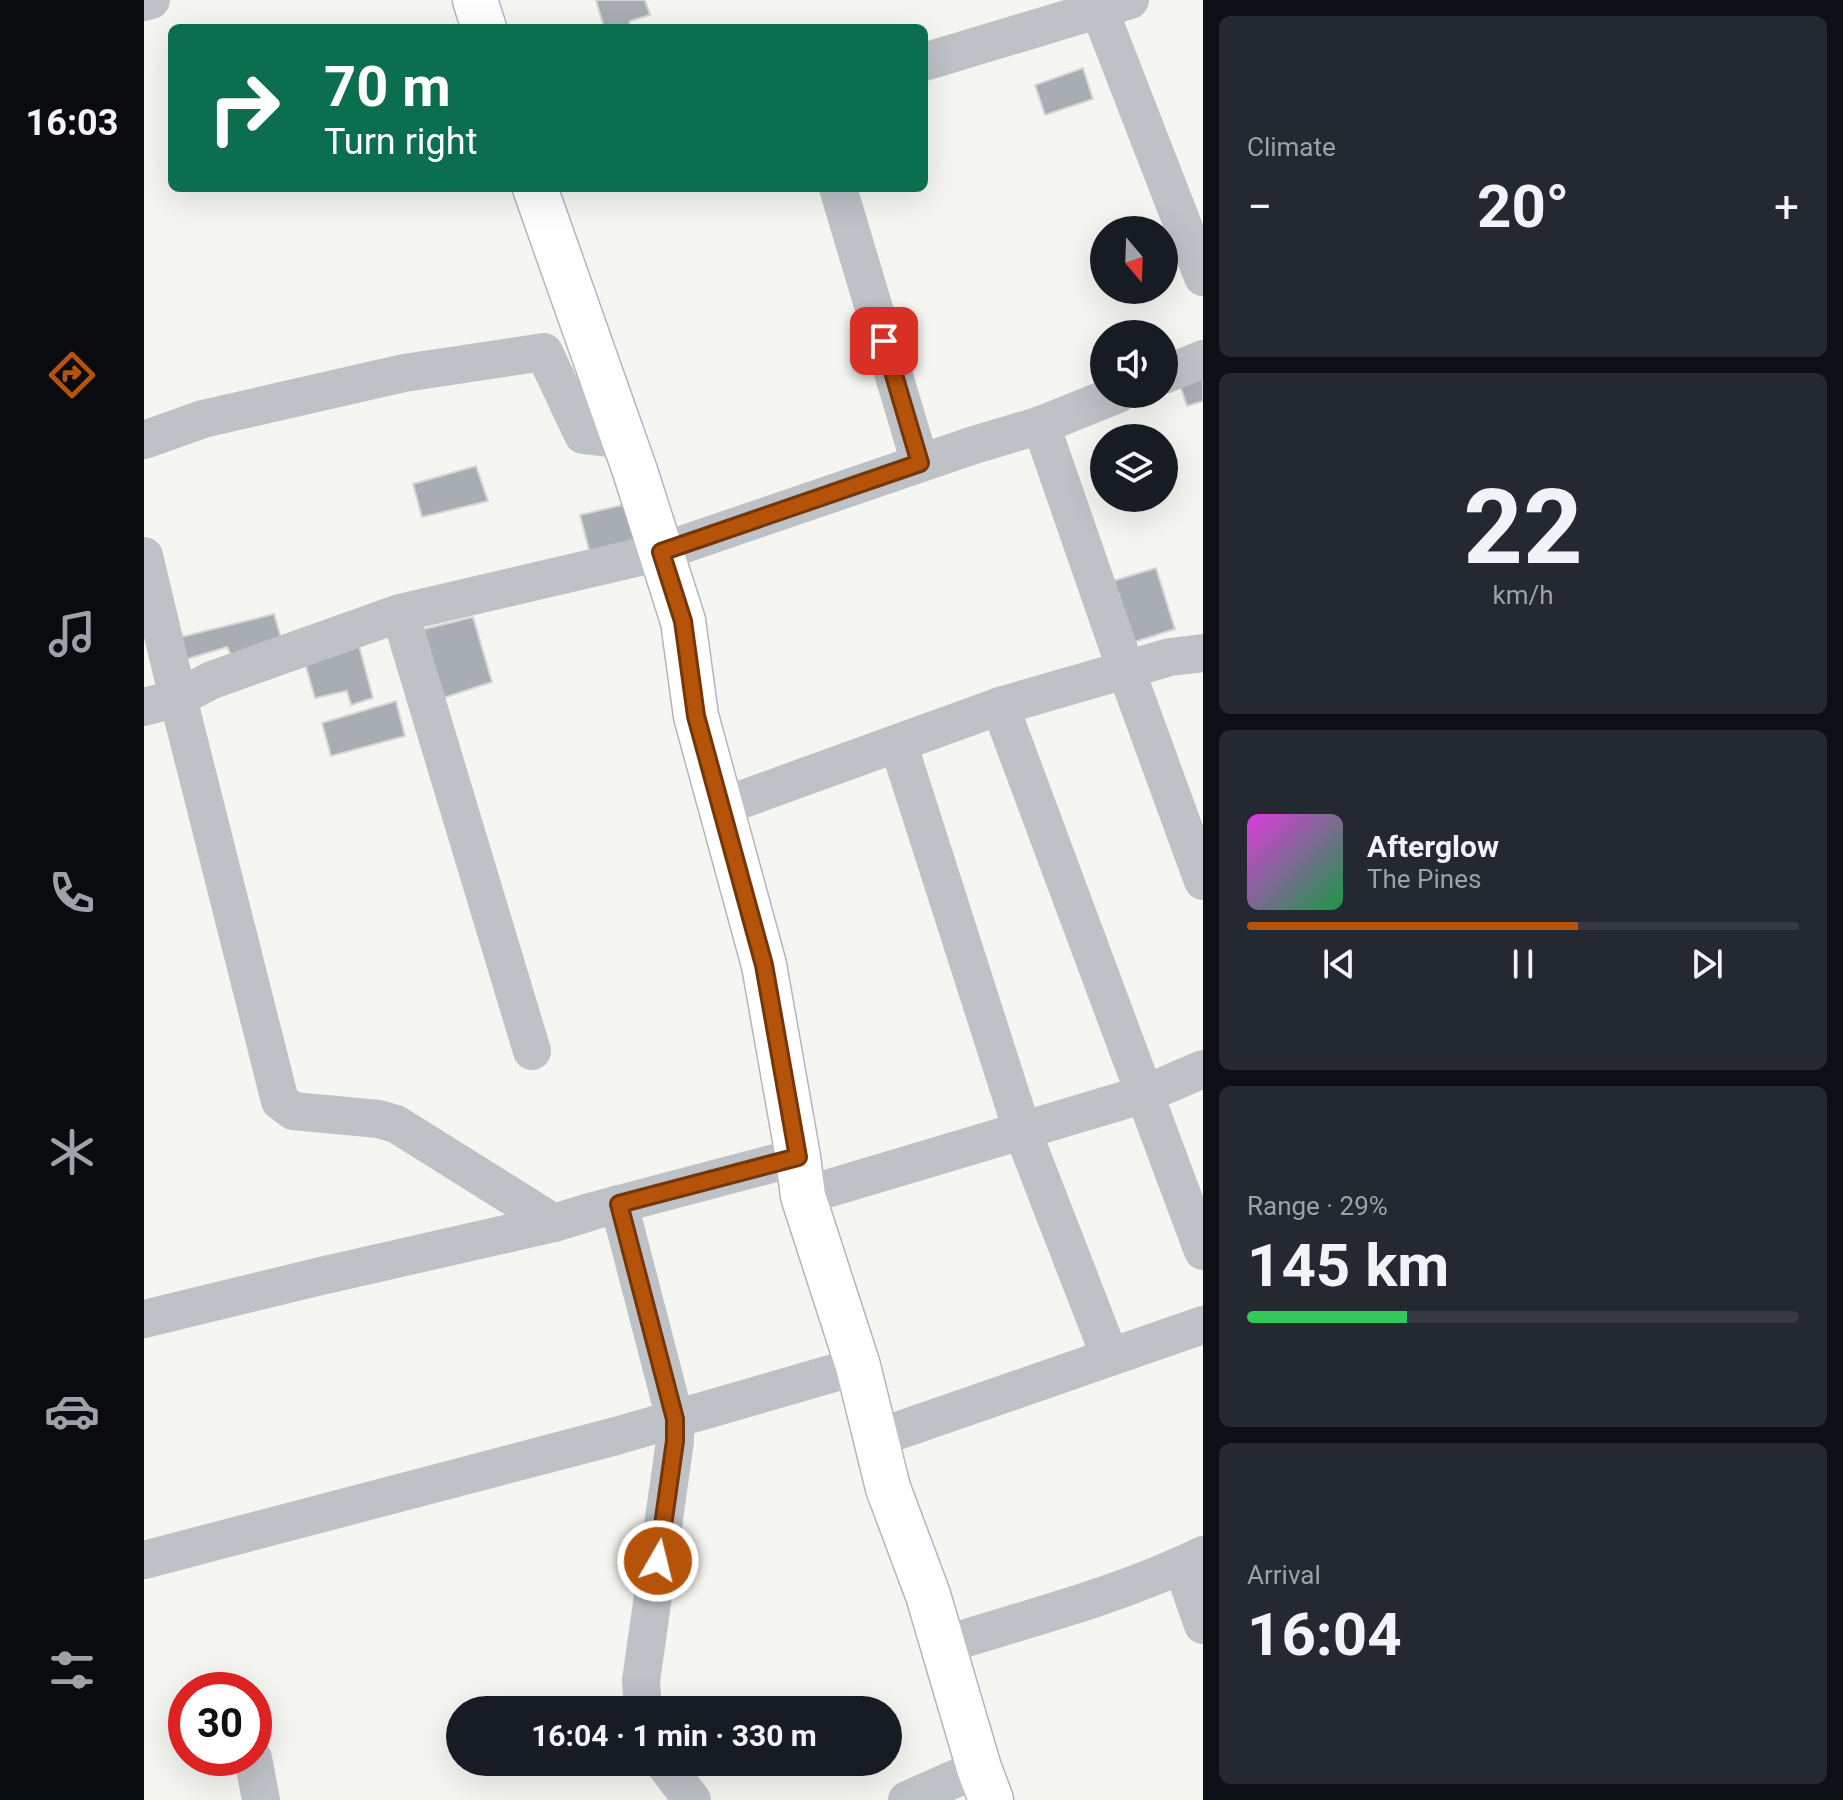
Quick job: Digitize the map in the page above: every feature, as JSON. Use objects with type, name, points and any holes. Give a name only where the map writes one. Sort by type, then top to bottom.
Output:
[{"type":"street","points":[[144,2],[151,0]]},
{"type":"street","points":[[475,0],[483,24]]},
{"type":"street","points":[[928,61],[1114,5],[1203,277]]},
{"type":"street","points":[[536,192],[624,440],[683,621],[696,716],[764,965],[801,1176],[858,1366],[888,1488],[928,1595],[985,1784],[907,1800]]},
{"type":"street","points":[[839,192],[920,463]]},
{"type":"street","points":[[144,440],[203,419],[404,373],[544,352],[583,435],[624,440]]},
{"type":"street","points":[[1178,369],[1203,359]]},
{"type":"street","points":[[161,703],[212,680],[400,613],[661,552],[1041,425],[1090,405]]},
{"type":"street","points":[[1041,425],[1203,881]]},
{"type":"street","points":[[144,556],[161,703],[280,1101],[293,1111],[379,1119],[396,1124],[554,1223]]},
{"type":"street","points":[[400,613],[532,1051]]},
{"type":"street","points":[[721,807],[1000,706],[1170,657],[1203,653]]},
{"type":"street","points":[[1000,706],[1203,1251]]},
{"type":"street","points":[[898,743],[1022,1130],[1110,1357]]},
{"type":"street","points":[[144,1319],[554,1223],[619,1204],[801,1176],[1022,1130],[1145,1094],[1203,1069]]},
{"type":"street","points":[[619,1204],[675,1419],[675,1441],[641,1681],[642,1696]]},
{"type":"street","points":[[877,1438],[1203,1325]]},
{"type":"street","points":[[144,1560],[675,1419],[858,1366]]},
{"type":"street","points":[[943,1645],[1082,1602],[1193,1560],[1203,1625]]},
{"type":"street","points":[[256,1776],[261,1800]]},
{"type":"street","points":[[674,1776],[692,1800]]},
{"type":"building","points":[[596,0],[645,0],[650,15],[630,21],[629,24],[603,24]]},
{"type":"building","points":[[1083,68],[1093,99],[1045,115],[1035,85]]},
{"type":"building","points":[[1203,360],[1203,401],[1187,406],[1178,370]]},
{"type":"building","points":[[476,466],[488,501],[422,517],[413,484]]},
{"type":"building","points":[[635,502],[649,551],[593,565],[580,515]]},
{"type":"building","points":[[1156,568],[1175,629],[1125,645],[1106,583]]},
{"type":"building","points":[[274,614],[284,648],[235,663],[227,647],[187,659],[181,637]]},
{"type":"building","points":[[473,617],[492,682],[437,700],[413,632]]},
{"type":"building","points":[[359,646],[373,698],[351,705],[347,691],[315,698],[305,663]]},
{"type":"building","points":[[396,701],[405,736],[331,756],[322,723]]},
{"type":"route","points":[[658,1561],[675,1441],[675,1419],[619,1204],[798,1157],[764,965],[696,716],[683,621],[661,552],[920,463],[884,341]]}]
